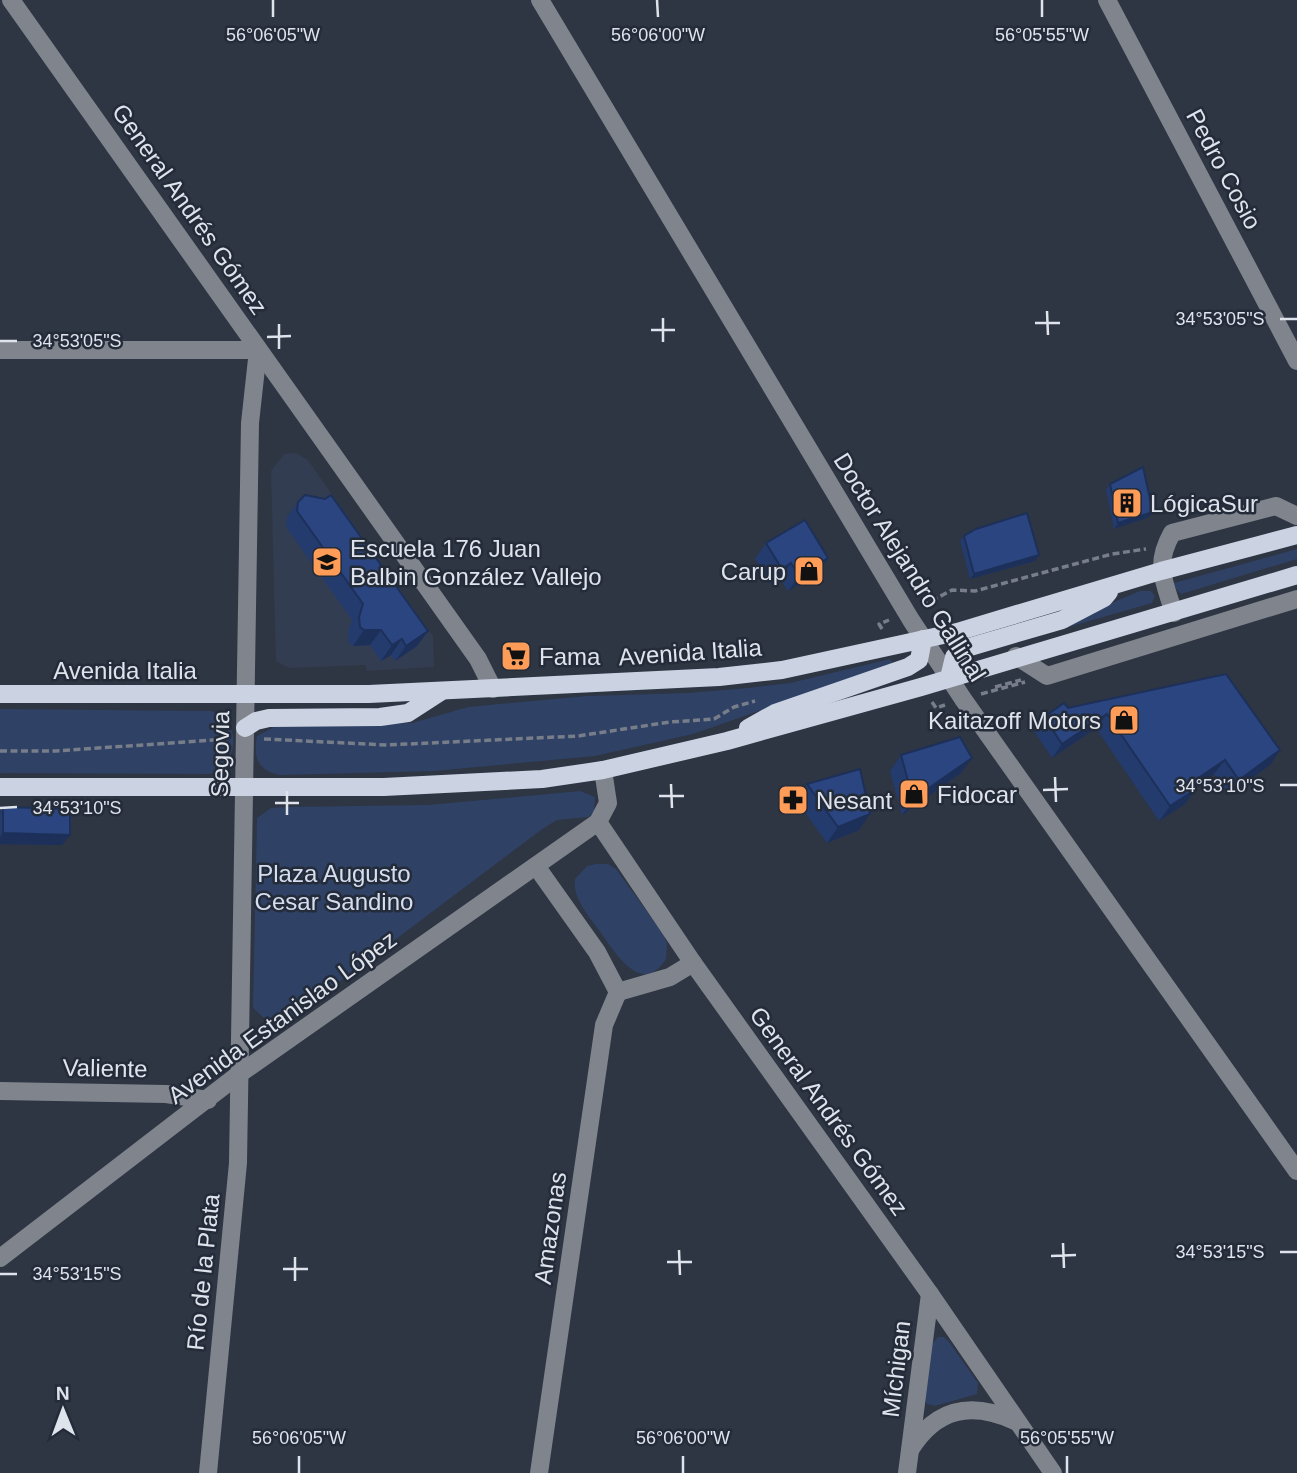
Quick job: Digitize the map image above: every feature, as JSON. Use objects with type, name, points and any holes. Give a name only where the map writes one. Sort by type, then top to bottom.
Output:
[{"type":"main road","name":"Avenida Italia","points":[[0,694],[246,695],[442,691],[719,677],[782,670],[894,647],[1297,535]]},
{"type":"main road","points":[[0,787],[244,789],[480,783],[542,779],[603,770],[727,741],[1297,575]]},
{"type":"main road","points":[[949,678],[954,657],[963,649],[1062,620],[1104,598],[1114,586]]},
{"type":"main road","points":[[727,741],[775,713],[908,667],[919,660],[923,639]]},
{"type":"main road","points":[[245,734],[256,721],[269,718],[380,717],[408,713],[442,691]]},
{"type":"street","name":"General Andrés Gómez","points":[[11,0],[478,659],[493,689]]},
{"type":"street","name":"Doctor Alejandro Gallinal","points":[[540,0],[923,639],[1297,1171]]},
{"type":"street","name":"Pedro Cosio","points":[[1107,0],[1297,361]]},
{"type":"street","points":[[0,350],[258,350]]},
{"type":"street","name":"Segovia","points":[[239,1074],[250,423],[258,350]]},
{"type":"street","points":[[1174,613],[1161,571],[1162,551],[1172,533],[1276,506],[1297,516]]},
{"type":"street","points":[[1016,656],[1047,676],[1297,599]]},
{"type":"street","points":[[598,822],[608,803],[603,770]]},
{"type":"street","name":"General Andrés Gómez","points":[[598,822],[692,963],[930,1294],[1053,1473]]},
{"type":"street","name":"Avenida Estanislao López","points":[[0,1258],[239,1074],[598,822]]},
{"type":"street","points":[[536,866],[597,952],[618,992],[670,977],[692,963]]},
{"type":"street","name":"Amazonas","points":[[539,1473],[604,1025],[618,992]]},
{"type":"street","name":"Río de la Plata","points":[[208,1473],[238,1163],[239,1074]]},
{"type":"street","name":"Valiente","points":[[0,1091],[166,1094],[208,1100]]},
{"type":"street","name":"Míchigan","points":[[907,1473],[930,1294]]},
{"type":"street","name":"Míchigan","points":[[911,1450],[929,1424],[957,1412],[981,1410],[1015,1421]]},
{"type":"path","points":[[912,611],[952,590],[975,591],[1112,554],[1154,548],[1172,533]]},
{"type":"path","points":[[894,647],[879,624],[901,615]]},
{"type":"path","points":[[963,699],[1047,676]]},
{"type":"path","points":[[0,751],[56,751],[245,734],[387,745],[578,736],[670,722],[714,719],[734,707],[761,700]]},
{"type":"shaded area","name":"Escuela 176 Juan Balbin González Vallejo","points":[[296,453],[307,459],[433,636],[434,667],[367,671],[365,665],[289,668],[276,661],[271,471],[284,454]]},
{"type":"green space","points":[[1297,549],[1297,559],[1181,594],[1173,586],[1174,583]]},
{"type":"green space","points":[[1140,591],[1151,591],[1155,596],[1152,603],[967,656],[1064,623]]},
{"type":"green space","points":[[890,659],[894,664],[693,734],[595,756],[434,771],[281,775],[267,770],[258,762],[257,757],[257,736],[278,725],[412,723],[468,707],[587,696],[748,688],[790,683]]},
{"type":"green space","points":[[0,709],[211,711],[228,723],[233,743],[227,763],[209,774],[0,773]]},
{"type":"green space","name":"Plaza Augusto Cesar Sandino","points":[[580,791],[595,797],[594,812],[588,817],[557,820],[541,830],[290,1019],[274,1022],[265,1019],[253,1008],[257,818],[271,808],[428,805]]},
{"type":"green space","points":[[608,864],[616,869],[664,935],[667,944],[666,959],[657,970],[648,974],[630,968],[621,960],[583,908],[576,894],[575,879],[587,866]]},
{"type":"green space","points":[[938,1337],[944,1337],[949,1342],[978,1383],[977,1394],[935,1406],[927,1404],[924,1398],[931,1345]]},
{"type":"building","name":"LógicaSur","points":[[1143,467],[1153,512],[1118,523],[1110,484]]},
{"type":"building","points":[[305,495],[325,499],[331,495],[428,631],[406,646],[402,639],[392,645],[381,630],[364,630],[360,627],[359,617],[363,604],[297,511],[298,502]]},
{"type":"building","points":[[1027,513],[1039,555],[974,574],[964,536],[976,529]]},
{"type":"building","points":[[805,520],[828,558],[799,576],[791,563],[782,569],[766,543]]},
{"type":"building","points":[[1226,674],[1280,750],[1239,780],[1225,760],[1191,783],[1196,789],[1170,806],[1107,714],[1062,744],[1044,717],[1064,703],[1068,708]]},
{"type":"building","points":[[960,737],[972,758],[913,799],[901,755]]},
{"type":"building","points":[[860,769],[870,814],[838,827],[807,784]]},
{"type":"building","points":[[3,807],[70,809],[70,835],[3,833]]},
{"type":"place","name":"LógicaSur","points":[[1127,503]]},
{"type":"place","name":"Escuela 176 Juan Balbin González Vallejo","points":[[327,562]]},
{"type":"place","name":"Carup","points":[[809,571]]},
{"type":"place","name":"Fama","points":[[516,656]]},
{"type":"place","name":"Kaitazoff Motors","points":[[1124,720]]},
{"type":"place","name":"Fidocar","points":[[914,794]]},
{"type":"place","name":"Nesant","points":[[793,800]]}]
